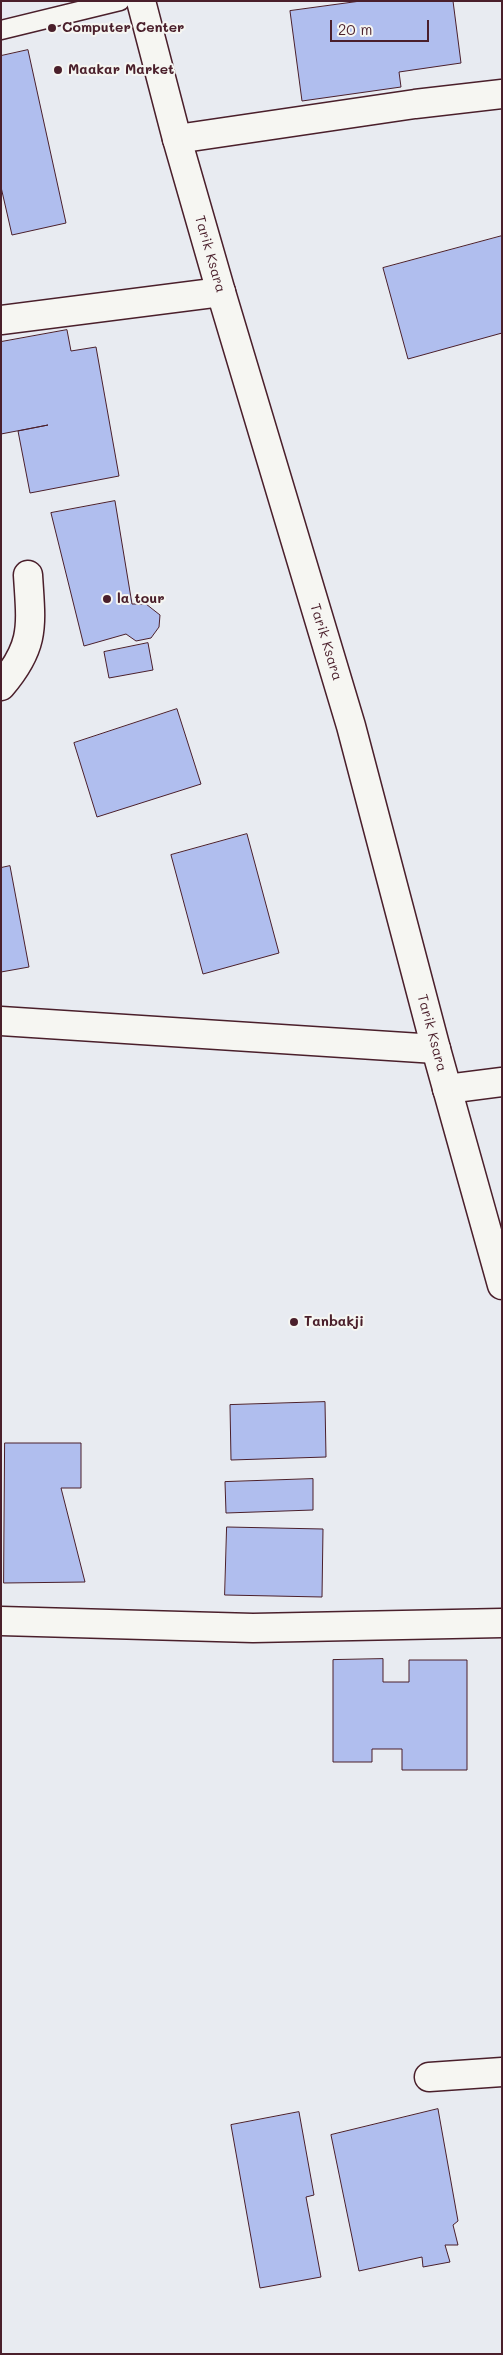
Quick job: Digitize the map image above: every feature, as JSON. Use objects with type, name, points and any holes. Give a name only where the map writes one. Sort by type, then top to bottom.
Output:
[{"type":"street","name":"Tarik Ksara","points":[[141,1],[177,139],[221,292],[351,726],[436,1049],[502,1285]]},
{"type":"street","points":[[177,139],[415,104],[502,94]]},
{"type":"street","points":[[1,320],[221,292]]},
{"type":"street","points":[[1,686],[15,670],[26,650],[31,621],[28,575]]},
{"type":"street","points":[[1,1021],[436,1049]]},
{"type":"street","points":[[447,1089],[502,1082]]},
{"type":"street","points":[[1,1621],[252,1628],[502,1622]]},
{"type":"street","points":[[429,2077],[502,2072]]},
{"type":"lane","points":[[1,30],[120,1]]},
{"type":"building","points":[[361,1],[453,1],[461,63],[399,72],[401,87],[302,101],[290,11]]},
{"type":"building","points":[[28,50],[66,223],[12,235],[1,187],[1,56]]},
{"type":"building","points":[[502,236],[502,333],[408,359],[383,268]]},
{"type":"building","points":[[67,330],[71,351],[96,347],[119,476],[30,493],[18,431],[48,425],[1,434],[1,342]]},
{"type":"building","points":[[115,501],[132,604],[146,604],[160,615],[159,627],[151,638],[136,641],[126,634],[84,646],[51,513]]},
{"type":"building","points":[[148,643],[153,670],[109,678],[104,652]]},
{"type":"building","points":[[177,709],[201,784],[97,817],[74,743]]},
{"type":"building","points":[[247,834],[279,953],[203,974],[171,855]]},
{"type":"building","points":[[10,866],[29,967],[1,972],[1,868]]},
{"type":"building","points":[[325,1402],[326,1457],[231,1460],[230,1405]]},
{"type":"building","points":[[5,1443],[81,1443],[81,1488],[61,1488],[85,1582],[4,1583]]},
{"type":"building","points":[[313,1479],[313,1510],[226,1513],[225,1482]]},
{"type":"building","points":[[227,1527],[323,1529],[322,1597],[225,1595]]},
{"type":"building","points":[[383,1659],[383,1682],[409,1682],[409,1660],[467,1660],[467,1770],[402,1770],[402,1749],[372,1749],[372,1762],[333,1762],[333,1660]]},
{"type":"building","points":[[438,2109],[458,2221],[453,2225],[458,2245],[445,2245],[450,2262],[423,2267],[422,2257],[359,2271],[331,2135]]},
{"type":"building","points":[[299,2112],[314,2195],[306,2197],[321,2277],[260,2288],[231,2125]]},
{"type":"place","name":"Computer Center","points":[[52,28]]},
{"type":"place","name":"Maakar Market","points":[[58,70]]},
{"type":"place","name":"la tour","points":[[107,599]]},
{"type":"place","name":"Tanbakji","points":[[294,1322]]}]
